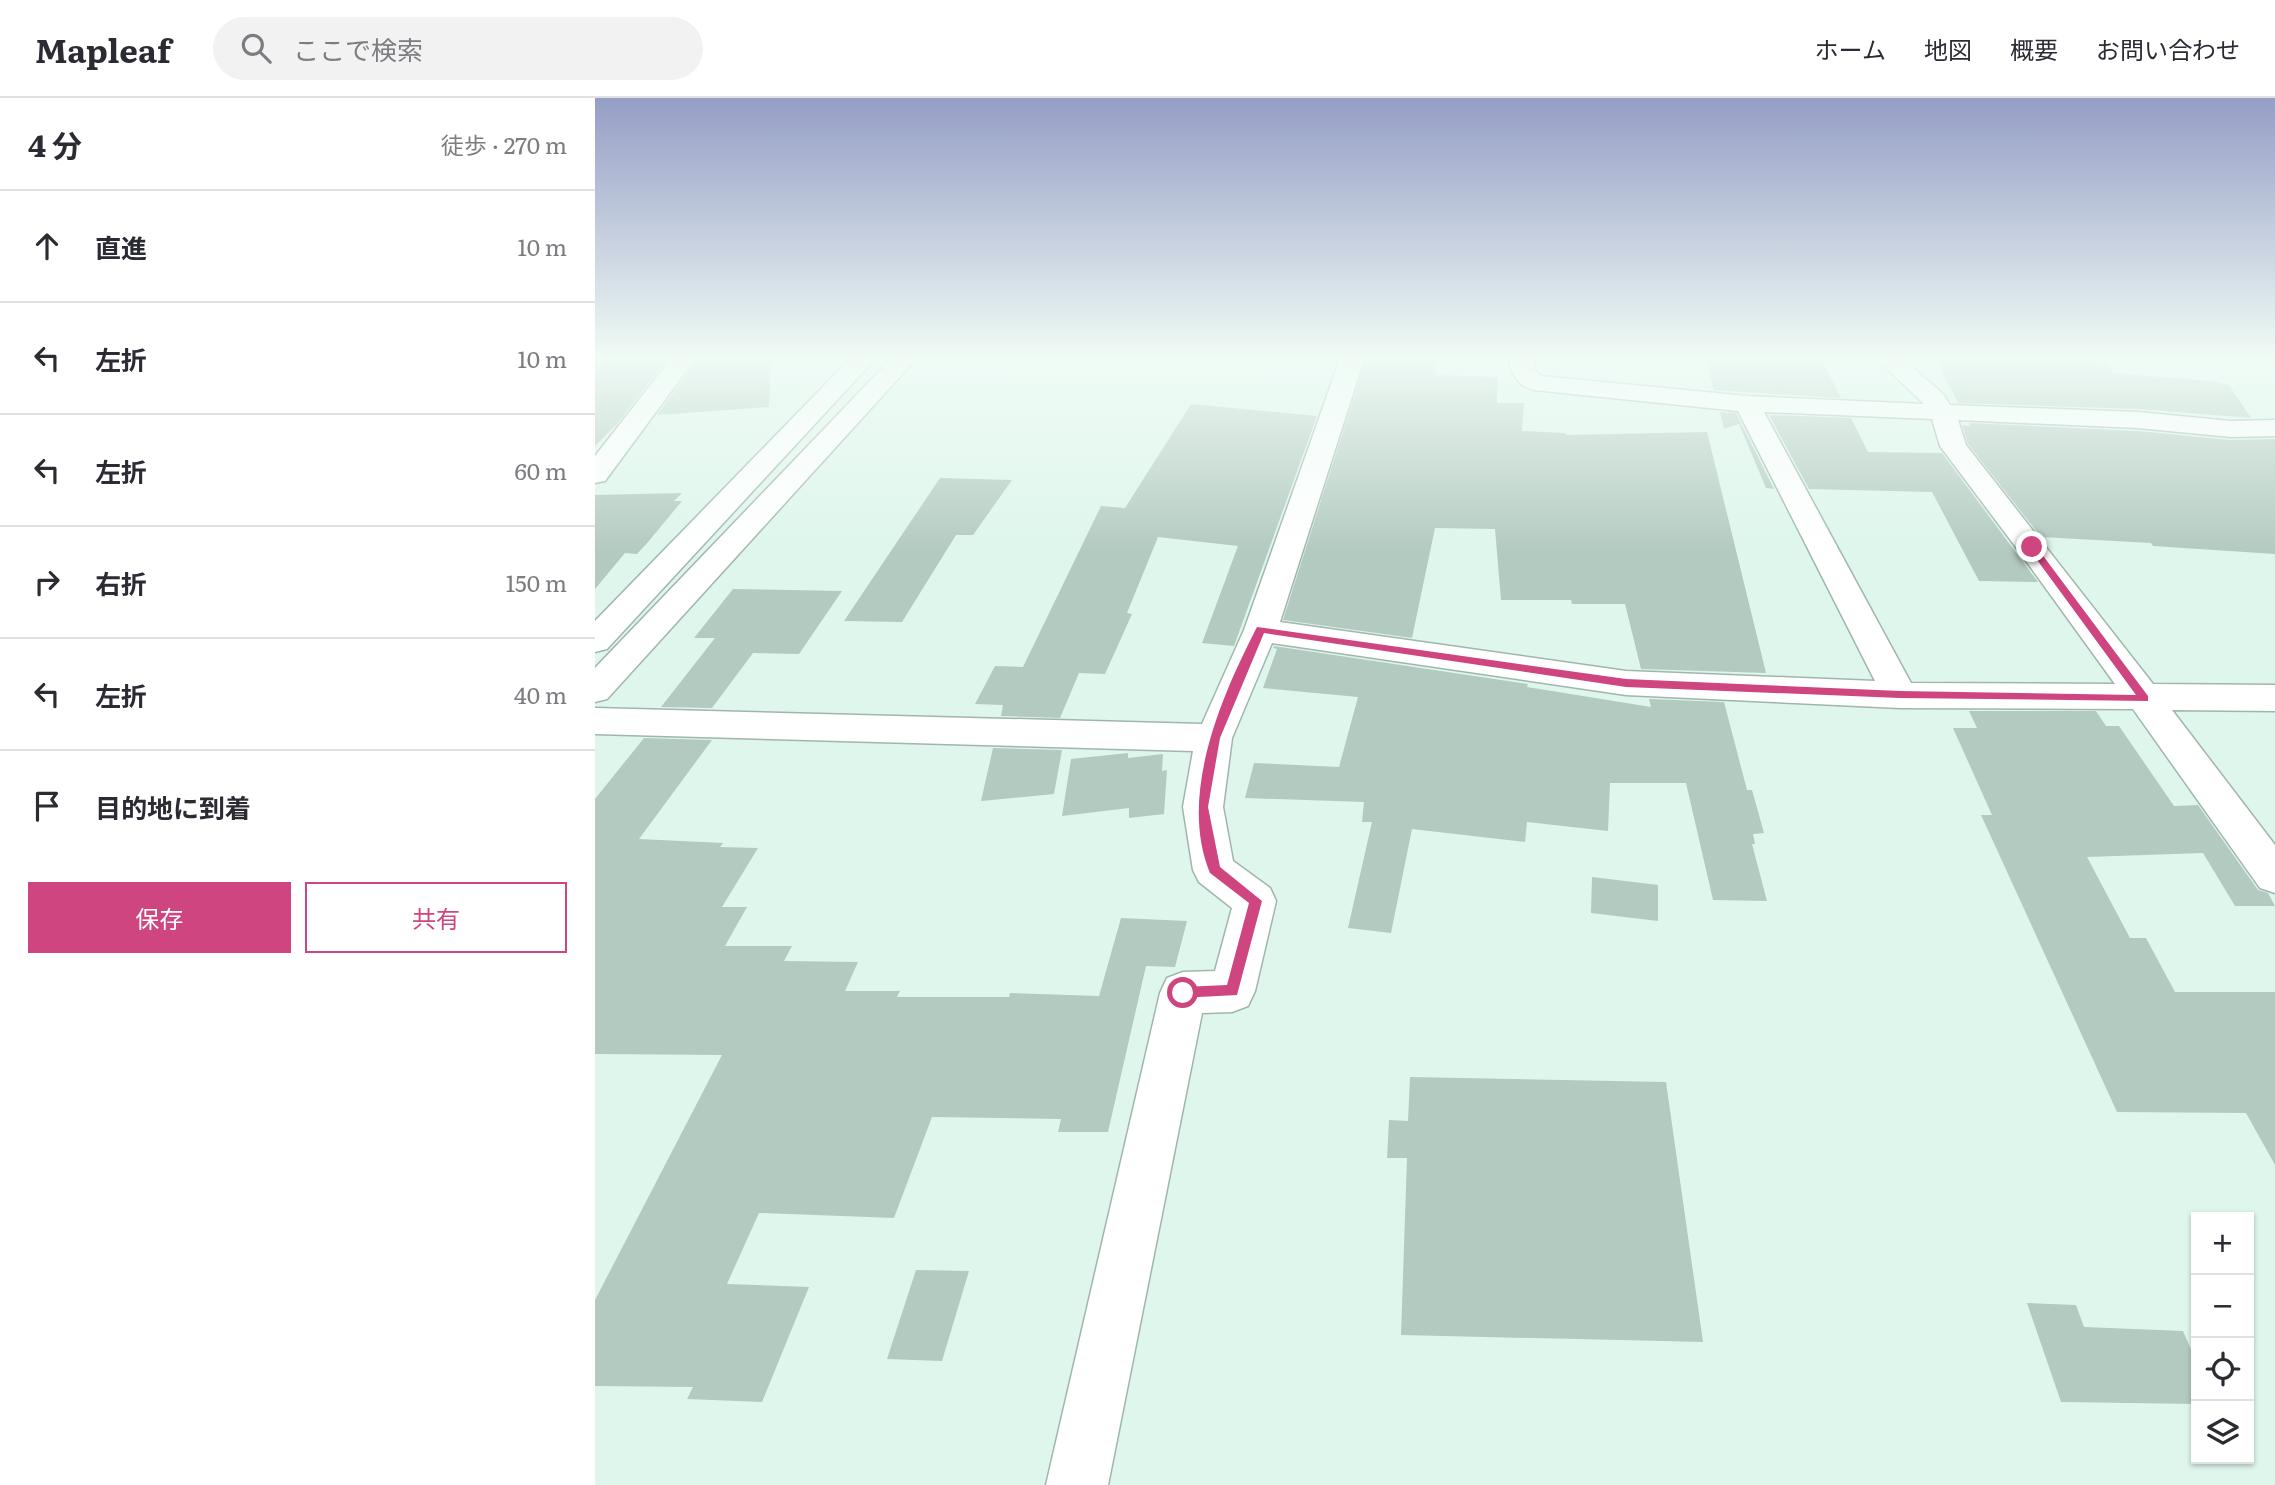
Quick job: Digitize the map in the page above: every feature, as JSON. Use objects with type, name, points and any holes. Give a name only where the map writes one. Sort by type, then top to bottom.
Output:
[{"type":"street","points":[[595,475],[634,424]]},
{"type":"street","points":[[595,641],[801,424]]},
{"type":"street","points":[[595,690],[844,424]]},
{"type":"street","points":[[1077,1485],[1183,993],[1232,991],[1255,901],[1214,870],[1203,807],[1214,738],[1261,629],[1330,424]]},
{"type":"street","points":[[1757,424],[1900,695]]},
{"type":"street","points":[[1946,424],[1953,446],[2275,876]]},
{"type":"street","points":[[2177,424],[2231,429],[2275,428]]},
{"type":"street","points":[[1261,629],[1626,683],[1900,695],[2275,698]]},
{"type":"street","points":[[595,721],[1214,738]]},
{"type":"building","points":[[595,424],[617,424],[616,425],[595,446]]},
{"type":"building","points":[[1178,424],[1314,424],[1234,646],[1202,643],[1238,546],[1158,537],[1127,613],[1132,614],[1105,674],[1079,673],[1060,718],[1001,716],[1003,705],[975,704],[995,666],[1023,667],[1101,506],[1125,508]]},
{"type":"building","points":[[1345,424],[1523,424],[1522,431],[1566,435],[1707,432],[1766,673],[1641,669],[1625,604],[1572,604],[1571,600],[1501,600],[1495,529],[1435,528],[1412,638],[1283,620]]},
{"type":"building","points":[[1723,424],[1741,424],[1774,489],[1766,488],[1739,424],[1724,429]]},
{"type":"building","points":[[1774,424],[1854,424],[1868,452],[1942,453],[2038,582],[1979,581],[1932,492],[1809,489]]},
{"type":"building","points":[[1969,424],[1984,424],[2138,431],[2231,440],[2275,439],[2275,554],[2041,537],[1968,444],[1962,425],[1970,426]]},
{"type":"building","points":[[940,478],[1012,480],[973,535],[956,535],[902,622],[844,621]]},
{"type":"building","points":[[682,493],[674,501],[682,501],[648,542],[637,554],[625,553],[595,589],[595,495]]},
{"type":"building","points":[[733,589],[842,591],[799,654],[753,653],[712,708],[661,707],[715,638],[694,638]]},
{"type":"building","points":[[1274,646],[1528,684],[1527,687],[1651,707],[1649,699],[1724,702],[1747,790],[1752,790],[1764,833],[1753,834],[1755,844],[1752,844],[1767,901],[1713,900],[1686,783],[1610,783],[1608,831],[1527,822],[1525,842],[1412,829],[1391,933],[1348,928],[1372,822],[1362,822],[1364,802],[1245,798],[1254,763],[1339,767],[1358,697],[1263,688],[1277,649],[1273,648]]},
{"type":"building","points":[[1969,711],[2096,711],[2106,726],[2119,726],[2174,806],[2198,805],[2258,890],[2268,893],[2275,906],[2235,906],[2203,853],[2087,857],[2130,938],[2146,938],[2175,992],[2275,992],[2275,1165],[2246,1113],[2117,1112],[1981,815],[1992,815],[1953,728],[1977,728]]},
{"type":"building","points":[[644,738],[712,740],[639,839],[723,843],[720,847],[758,848],[722,907],[747,907],[725,946],[792,946],[784,961],[858,962],[845,991],[900,991],[897,997],[1009,997],[1010,993],[1099,996],[1121,918],[1187,921],[1175,967],[1146,966],[1108,1132],[1058,1132],[1061,1119],[932,1117],[894,1218],[759,1213],[727,1284],[809,1287],[762,1402],[687,1399],[693,1387],[595,1386],[595,1300],[722,1055],[595,1054],[595,799]]},
{"type":"building","points":[[993,748],[1062,750],[1054,794],[981,801]]},
{"type":"building","points":[[1128,753],[1128,758],[1163,754],[1162,771],[1167,770],[1164,814],[1129,818],[1129,808],[1062,816],[1071,759]]},
{"type":"building","points":[[1592,877],[1658,885],[1658,921],[1591,913]]},
{"type":"building","points":[[1410,1077],[1666,1082],[1703,1342],[1401,1335],[1407,1158],[1387,1158],[1389,1120],[1408,1121]]},
{"type":"building","points":[[916,1270],[969,1271],[942,1361],[887,1359]]},
{"type":"building","points":[[2027,1303],[2076,1305],[2084,1327],[2183,1331],[2191,1349],[2191,1404],[2061,1402]]},
{"type":"route","points":[[1183,993],[1232,991],[1255,901],[1214,870],[1203,807],[1214,738],[1261,629],[1626,683],[1900,695],[2144,699],[2032,547]]}]
